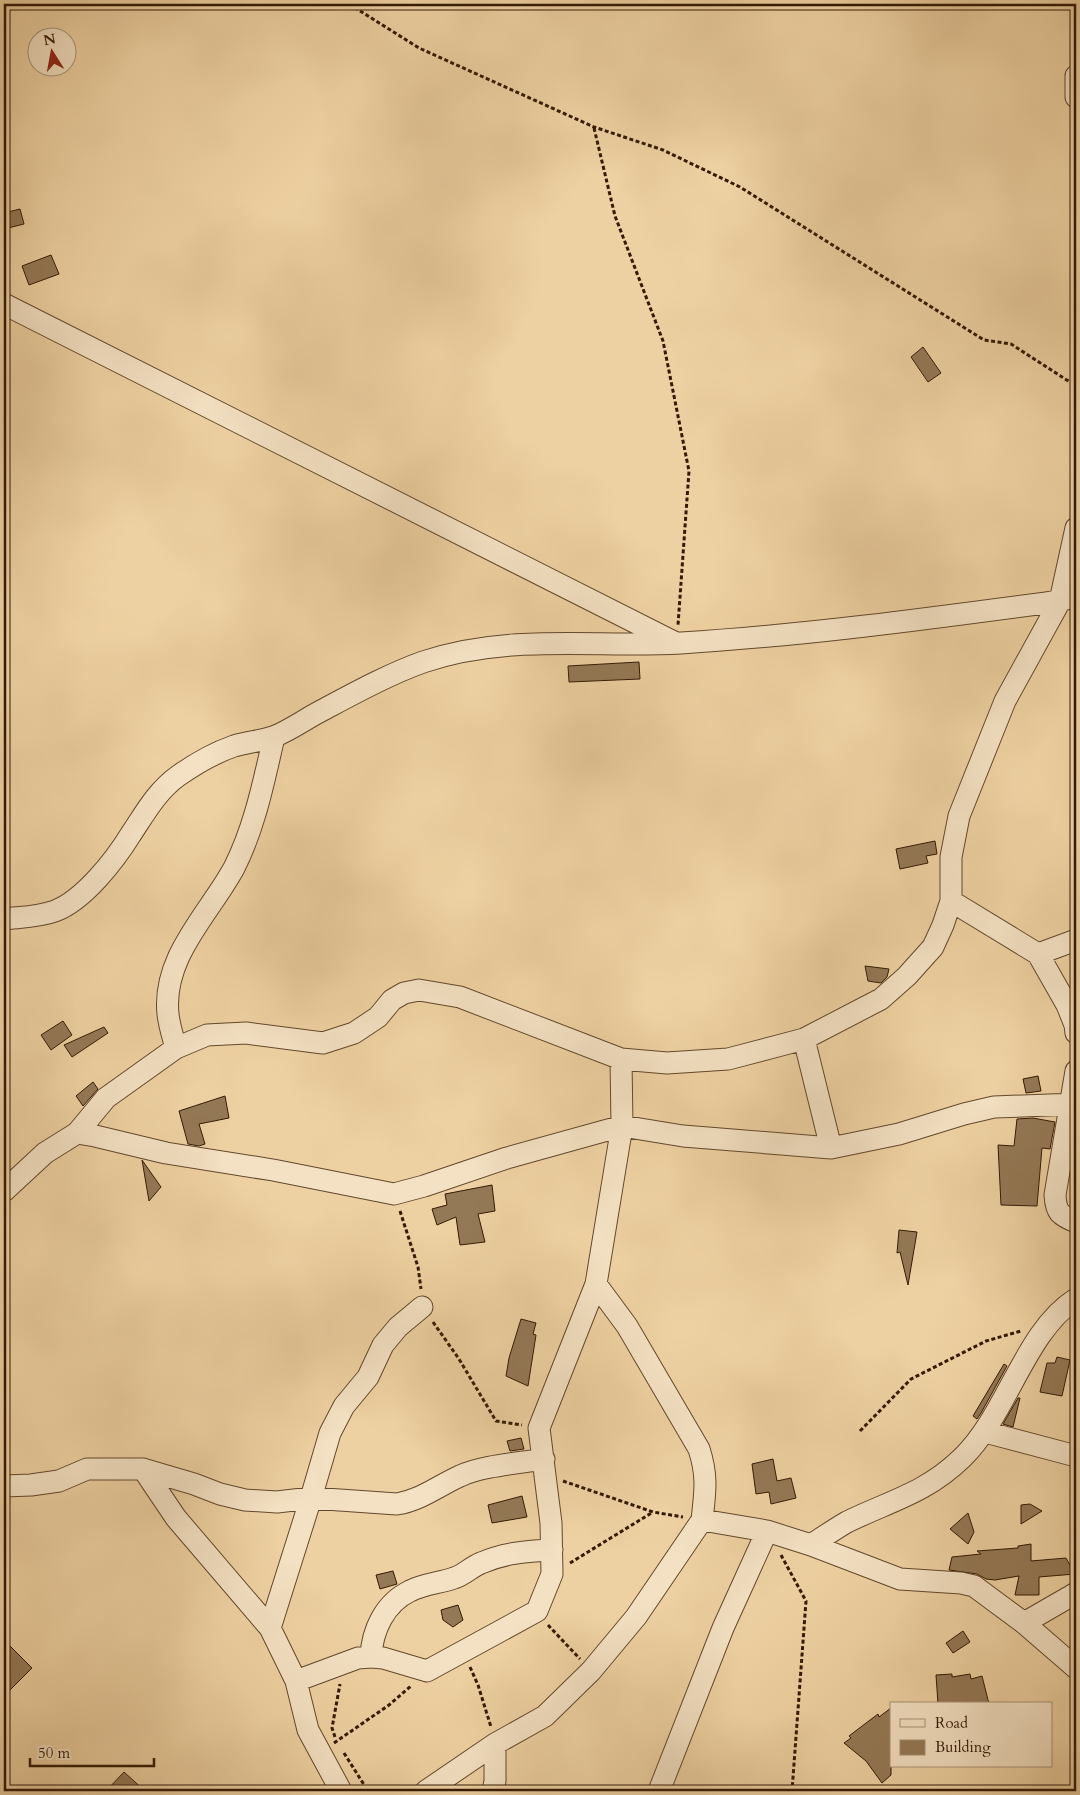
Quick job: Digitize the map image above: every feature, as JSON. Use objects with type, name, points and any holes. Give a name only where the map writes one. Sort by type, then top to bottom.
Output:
[{"type":"street","points":[[1076,76],[1076,97]]},
{"type":"street","points":[[4,304],[676,643]]},
{"type":"street","points":[[4,1191],[45,1153],[77,1133],[106,1098],[176,1048],[207,1036],[246,1033],[323,1043],[354,1033],[378,1017],[392,1000],[404,992],[419,990],[460,997],[621,1059],[667,1063],[728,1059],[804,1039],[881,999],[907,976],[933,947],[943,925],[951,901],[951,857],[959,816],[1005,701],[1068,598],[1076,528]]},
{"type":"street","points":[[4,919],[54,912],[70,904],[92,885],[129,838],[150,804],[175,778],[206,758],[235,746],[274,737],[370,684],[425,662],[488,647],[558,642],[676,643],[859,628],[1068,598]]},
{"type":"street","points":[[176,1048],[168,1014],[168,1001],[170,982],[177,957],[234,867],[258,802],[274,737]]},
{"type":"street","points":[[951,901],[1038,954],[1067,1006],[1075,1025],[1076,1033]]},
{"type":"street","points":[[1038,954],[1076,940]]},
{"type":"street","points":[[804,1039],[831,1148]]},
{"type":"street","points":[[296,1681],[358,1658],[371,1657],[383,1658],[427,1671],[537,1611],[552,1574],[552,1523],[539,1428],[596,1284],[622,1126],[621,1059]]},
{"type":"street","points":[[1076,1071],[1073,1104],[1055,1201],[1055,1207],[1060,1214],[1076,1222]]},
{"type":"street","points":[[77,1133],[166,1153],[274,1170],[394,1194],[507,1158],[622,1126],[683,1136],[831,1148],[899,1134],[964,1114],[994,1108],[1073,1104]]},
{"type":"street","points":[[426,1791],[496,1744],[545,1716],[591,1671],[636,1617],[702,1520],[706,1485],[704,1465],[699,1449],[627,1326],[596,1284]]},
{"type":"street","points":[[811,1544],[845,1523],[908,1496],[937,1480],[963,1458],[984,1432],[1050,1322],[1066,1305],[1076,1299]]},
{"type":"street","points":[[270,1628],[330,1433],[344,1406],[368,1377],[383,1345],[398,1327],[422,1307]]},
{"type":"street","points":[[984,1432],[1076,1456]]},
{"type":"street","points":[[4,1486],[60,1481],[88,1468],[143,1469],[220,1494],[245,1500],[277,1502],[311,1498],[397,1504],[410,1502],[461,1475],[544,1467]]},
{"type":"street","points":[[143,1469],[176,1518],[270,1628],[296,1681],[308,1730],[328,1748],[341,1791]]},
{"type":"street","points":[[702,1520],[767,1531],[811,1544],[900,1579],[961,1583],[974,1586],[1024,1623],[1076,1668]]},
{"type":"street","points":[[659,1791],[723,1628],[767,1531]]},
{"type":"street","points":[[371,1657],[372,1640],[379,1622],[394,1601],[411,1590],[455,1578],[479,1564],[502,1556],[521,1551],[552,1550]]},
{"type":"street","points":[[1024,1623],[1076,1593]]},
{"type":"street","points":[[493,1791],[496,1744]]},
{"type":"path","points":[[349,4],[419,48],[594,127],[663,150],[740,186],[984,340],[1011,344],[1076,386]]},
{"type":"path","points":[[594,127],[616,216],[663,341],[689,471],[676,643]]},
{"type":"path","points":[[394,1194],[418,1267],[422,1307],[459,1359],[496,1421],[539,1428]]},
{"type":"path","points":[[860,1431],[911,1379],[986,1341],[1023,1330]]},
{"type":"path","points":[[544,1467],[653,1512],[702,1520]]},
{"type":"path","points":[[552,1574],[653,1512]]},
{"type":"path","points":[[767,1531],[806,1601],[792,1791]]},
{"type":"path","points":[[537,1611],[591,1671]]},
{"type":"path","points":[[463,1650],[478,1685],[496,1744]]},
{"type":"path","points":[[328,1748],[344,1664]]},
{"type":"path","points":[[328,1748],[389,1705],[427,1671]]},
{"type":"path","points":[[328,1748],[368,1791]]},
{"type":"building","points":[[20,209],[24,224],[4,229],[4,213]]},
{"type":"building","points":[[51,255],[59,274],[29,285],[22,266]]},
{"type":"building","points":[[923,347],[941,373],[928,382],[911,357]]},
{"type":"building","points":[[639,662],[640,679],[569,682],[568,666]]},
{"type":"building","points":[[935,841],[937,854],[926,856],[928,863],[900,869],[896,849]]},
{"type":"building","points":[[865,966],[889,969],[887,977],[881,983],[868,981]]},
{"type":"building","points":[[63,1021],[72,1035],[51,1050],[41,1035]]},
{"type":"building","points":[[104,1027],[108,1033],[72,1057],[64,1045]]},
{"type":"building","points":[[1038,1076],[1041,1091],[1026,1093],[1023,1079]]},
{"type":"building","points":[[93,1082],[98,1089],[83,1106],[76,1096]]},
{"type":"building","points":[[225,1096],[229,1118],[199,1124],[205,1144],[199,1146],[188,1144],[179,1111]]},
{"type":"building","points":[[1033,1118],[1055,1122],[1050,1149],[1042,1148],[1037,1206],[1001,1205],[998,1145],[1014,1146],[1017,1119]]},
{"type":"building","points":[[142,1160],[161,1187],[149,1201]]},
{"type":"building","points":[[492,1185],[495,1211],[478,1214],[485,1242],[460,1245],[456,1217],[437,1225],[432,1209],[447,1205],[445,1194]]},
{"type":"building","points":[[899,1230],[917,1232],[908,1285],[900,1252],[897,1253]]},
{"type":"building","points":[[521,1319],[536,1323],[533,1334],[536,1335],[528,1386],[506,1376],[509,1358]]},
{"type":"building","points":[[1057,1357],[1070,1360],[1062,1396],[1040,1392],[1047,1363],[1055,1363]]},
{"type":"building","points":[[1004,1364],[1007,1366],[977,1419],[973,1416]]},
{"type":"building","points":[[1018,1398],[1020,1398],[1013,1427],[1003,1424]]},
{"type":"building","points":[[521,1438],[524,1449],[510,1451],[507,1441]]},
{"type":"building","points":[[773,1459],[777,1481],[791,1478],[796,1498],[771,1504],[769,1492],[756,1494],[752,1464]]},
{"type":"building","points":[[522,1496],[527,1517],[492,1523],[488,1505]]},
{"type":"building","points":[[1030,1504],[1042,1511],[1021,1524],[1021,1505]]},
{"type":"building","points":[[968,1513],[974,1532],[968,1544],[950,1529]]},
{"type":"building","points":[[1031,1544],[1031,1561],[1066,1558],[1075,1574],[1039,1577],[1039,1595],[1015,1595],[1019,1576],[995,1580],[986,1579],[977,1574],[949,1570],[952,1557],[981,1554],[977,1551],[1018,1548],[1018,1546]]},
{"type":"building","points":[[393,1571],[397,1584],[380,1589],[376,1575]]},
{"type":"building","points":[[458,1605],[463,1620],[453,1627],[443,1620],[441,1610]]},
{"type":"building","points":[[963,1631],[970,1642],[953,1653],[946,1643]]},
{"type":"building","points":[[4,1640],[32,1668],[4,1696]]},
{"type":"building","points":[[952,1674],[952,1677],[970,1674],[971,1679],[982,1676],[988,1702],[938,1702],[936,1675]]},
{"type":"building","points":[[890,1709],[891,1775],[882,1783],[866,1761],[844,1743],[851,1738],[849,1736],[878,1714],[879,1717]]},
{"type":"building","points":[[124,1772],[145,1791],[106,1791]]}]
